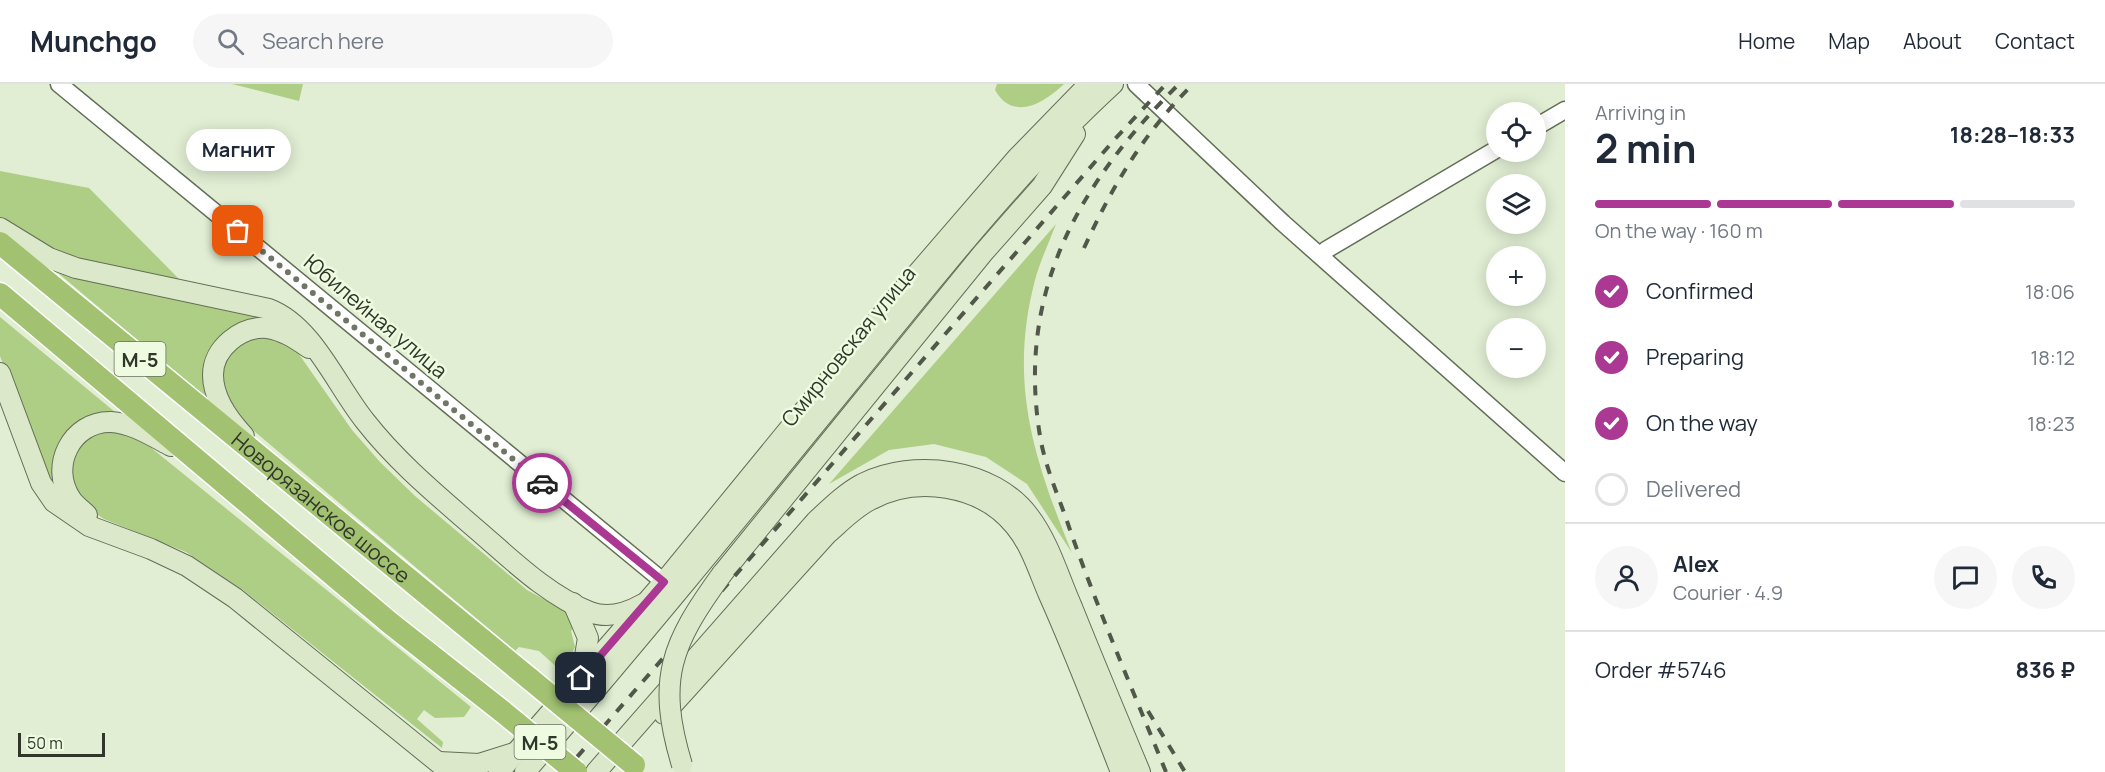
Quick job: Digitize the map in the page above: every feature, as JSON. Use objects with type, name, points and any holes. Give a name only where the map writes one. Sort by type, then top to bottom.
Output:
[{"type":"highway","name":"Новорязанское шоссе","points":[[0,243],[280,476],[530,679],[630,770]]},
{"type":"highway","name":"Новорязанское шоссе","points":[[0,294],[390,623],[576,772]]},
{"type":"main road","name":"Смирновская улица","points":[[624,644],[647,602],[897,297],[1017,158],[1092,92],[1113,84]]},
{"type":"main road","name":"Смирновская улица","points":[[624,644],[1092,92]]},
{"type":"main road","points":[[683,769],[672,728],[669,688],[671,666],[680,638],[695,612],[722,574],[796,482],[983,253],[1042,186],[1092,92]]},
{"type":"main road","name":"М-5","points":[[0,228],[50,258],[76,268],[269,309],[285,315],[304,333],[360,414],[398,459],[522,569],[573,603],[591,612],[606,615],[632,610],[647,602]]},
{"type":"main road","name":"М-5","points":[[280,476],[225,413],[215,387],[215,363],[225,346],[233,338],[256,329],[282,332],[320,357]]},
{"type":"main road","name":"М-5","points":[[0,373],[41,483],[54,502],[89,526],[151,549],[187,566],[235,598],[443,769],[479,764],[517,752]]},
{"type":"main road","name":"М-5","points":[[119,538],[87,515],[71,499],[62,471],[67,447],[73,438],[96,424],[110,422],[128,425],[199,461]]},
{"type":"main road","points":[[596,772],[816,521],[862,484],[886,475],[933,470],[960,474],[983,483],[1007,495],[1029,516],[1056,570],[1140,772]]},
{"type":"main road","name":"М-5","points":[[630,770],[828,534],[849,514],[869,500],[891,490],[936,485],[977,497],[996,508],[1015,526],[1030,550],[1074,652],[1121,772]]},
{"type":"main road","points":[[573,603],[588,638],[586,662],[581,678]]},
{"type":"main road","points":[[498,772],[581,678],[624,644]]},
{"type":"main road","points":[[525,772],[624,644]]},
{"type":"street","name":"Юбилейная улица","points":[[58,84],[664,582]]},
{"type":"street","points":[[1136,84],[1283,223],[1371,298],[1565,473]]},
{"type":"street","points":[[1546,121],[1565,110]]},
{"type":"street","points":[[1326,250],[1486,155]]},
{"type":"street","points":[[1230,171],[1289,216],[1326,250],[1371,298]]},
{"type":"green space","points":[[232,84],[303,84],[299,101]]},
{"type":"green space","points":[[997,84],[1064,84],[1038,103],[1019,107],[1002,100],[995,90]]},
{"type":"green space","points":[[0,171],[89,188],[180,280],[77,262],[0,221]]},
{"type":"green space","points":[[1056,224],[1037,273],[1027,317],[1024,353],[1025,387],[1036,452],[1072,553],[1027,484],[986,457],[934,444],[889,450],[829,484]]},
{"type":"green space","points":[[59,271],[110,285],[266,317],[244,322],[204,396],[58,273]]},
{"type":"green space","points":[[0,317],[115,412],[106,417],[74,426],[62,437],[55,453],[56,487],[47,483],[0,356]]},
{"type":"green space","points":[[249,337],[276,337],[296,350],[352,430],[380,462],[415,496],[527,590],[565,611],[576,624],[571,631],[575,647],[562,672],[539,651],[519,647],[515,651],[235,415],[219,382],[225,354]]},
{"type":"green space","points":[[106,429],[129,434],[144,442],[471,707],[464,717],[435,718],[424,710],[417,719],[443,742],[442,748],[243,590],[186,552],[104,519],[89,509],[70,482],[74,453],[80,442]]},
{"type":"railway","points":[[564,772],[1115,139],[1166,84]]},
{"type":"railway","points":[[1166,772],[1092,589],[1049,471],[1040,436],[1035,383],[1038,334],[1047,287],[1063,242],[1085,200],[1112,160],[1179,84]]},
{"type":"railway","points":[[1084,248],[1106,203],[1144,141],[1193,84]]},
{"type":"railway","points":[[1148,711],[1185,772]]},
{"type":"way so far","points":[[238,231],[542,483]]},
{"type":"place","name":"Магнит","points":[[238,231]]},
{"type":"route","points":[[542,483],[664,582],[581,678]]}]
